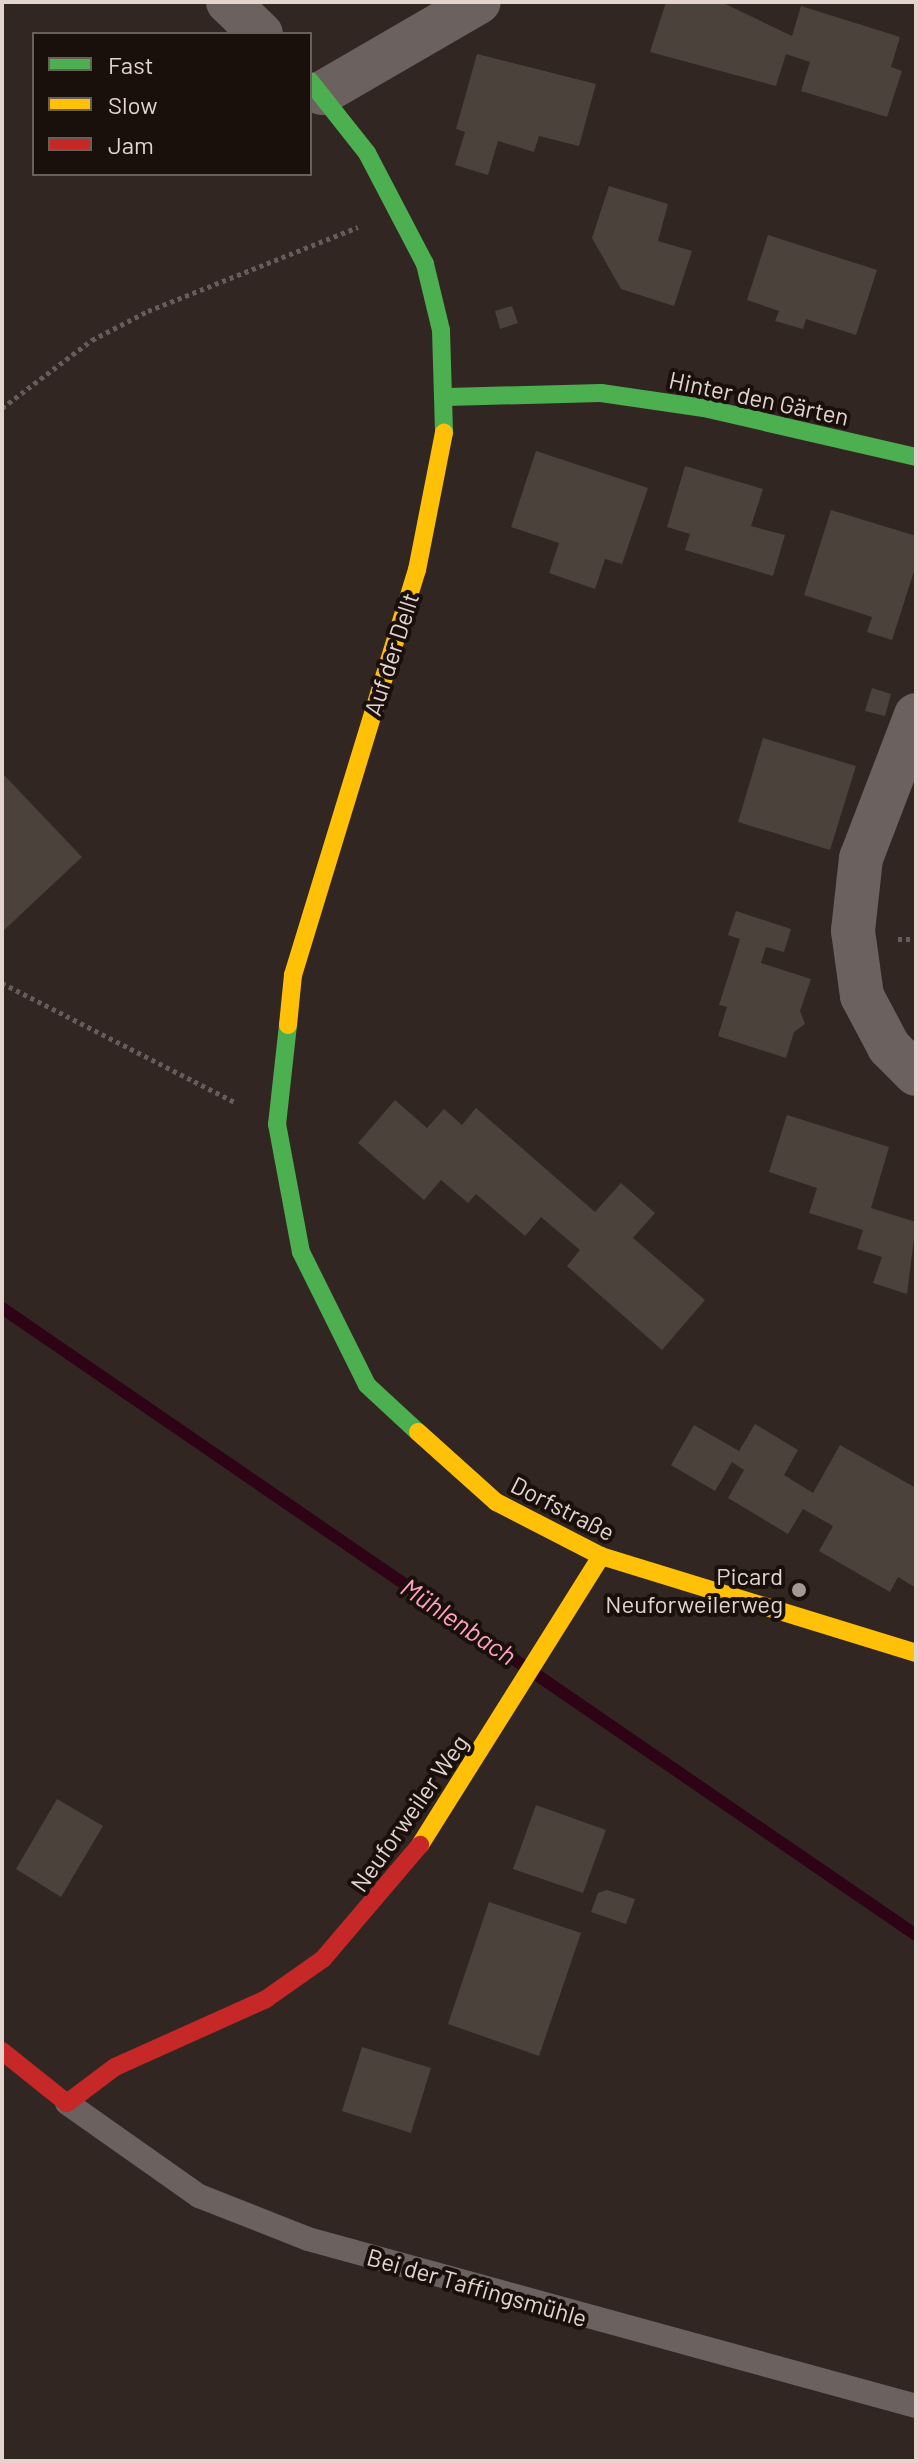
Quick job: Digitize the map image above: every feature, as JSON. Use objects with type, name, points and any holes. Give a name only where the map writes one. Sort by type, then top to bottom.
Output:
[{"type":"street","points":[[228,2],[259,32]]},
{"type":"street","points":[[316,87],[479,2]]},
{"type":"street","name":"Auf der Dellt","points":[[301,1252],[277,1124],[293,975],[417,570],[441,471],[447,397],[441,330],[400,208],[316,87]]},
{"type":"street","name":"Hinter den Gärten","points":[[447,397],[601,393],[704,408],[916,457]]},
{"type":"street","points":[[916,715],[861,858],[853,931],[862,996],[889,1047],[916,1074]]},
{"type":"street","name":"Dorfstraße","points":[[301,1252],[367,1385],[425,1443],[496,1502],[601,1556],[916,1653]]},
{"type":"street","name":"Neuforweiler Weg","points":[[67,2103],[115,2067],[266,1999],[323,1959],[404,1870],[548,1649],[601,1556]]},
{"type":"street","points":[[2,2051],[67,2103]]},
{"type":"lane","name":"Bei der Taffingsmühle","points":[[67,2103],[199,2196],[308,2239],[916,2406]]},
{"type":"path","points":[[2,408],[92,340],[148,311],[292,258],[400,208]]},
{"type":"path","points":[[2,983],[277,1124]]},
{"type":"building","points":[[666,2],[721,2],[792,36],[801,6],[900,37],[891,67],[902,71],[887,117],[801,91],[810,62],[786,54],[776,86],[650,52]]},
{"type":"building","points":[[477,54],[596,84],[579,146],[539,136],[534,152],[498,141],[488,175],[455,165],[465,132],[456,129]]},
{"type":"building","points":[[609,186],[668,204],[658,241],[692,251],[674,306],[621,289],[592,238]]},
{"type":"building","points":[[768,235],[877,270],[856,335],[806,319],[803,329],[775,321],[779,311],[747,300]]},
{"type":"building","points":[[512,306],[518,323],[500,329],[495,311]]},
{"type":"building","points":[[536,451],[648,488],[622,564],[605,559],[595,589],[549,573],[559,543],[511,527]]},
{"type":"building","points":[[685,466],[763,489],[751,526],[785,535],[773,576],[685,550],[690,534],[667,527]]},
{"type":"building","points":[[831,510],[916,536],[916,565],[892,640],[867,632],[872,617],[804,595]]},
{"type":"building","points":[[872,688],[891,694],[885,716],[865,711]]},
{"type":"building","points":[[763,738],[856,766],[830,850],[738,822]]},
{"type":"building","points":[[2,773],[82,857],[2,932]]},
{"type":"building","points":[[736,911],[791,929],[784,952],[766,947],[761,963],[811,979],[800,1011],[805,1024],[794,1032],[786,1058],[718,1036],[727,1007],[719,1005],[740,939],[728,935]]},
{"type":"building","points":[[395,1100],[427,1128],[444,1109],[462,1125],[476,1108],[595,1212],[621,1183],[655,1213],[633,1238],[705,1300],[662,1350],[567,1266],[580,1250],[541,1217],[525,1236],[476,1194],[468,1203],[441,1180],[424,1200],[358,1143]]},
{"type":"building","points":[[787,1115],[889,1147],[871,1208],[916,1222],[907,1294],[873,1283],[882,1257],[857,1249],[863,1230],[809,1213],[817,1188],[769,1172]]},
{"type":"building","points":[[755,1424],[798,1450],[784,1475],[813,1493],[840,1445],[916,1488],[916,1588],[898,1577],[890,1592],[819,1551],[833,1526],[803,1509],[788,1534],[728,1498],[744,1470],[732,1462],[715,1491],[671,1465],[694,1425],[739,1451]]},
{"type":"building","points":[[57,1799],[103,1826],[61,1897],[16,1869]]},
{"type":"building","points":[[536,1805],[606,1830],[583,1893],[513,1869]]},
{"type":"building","points":[[607,1890],[635,1899],[626,1924],[591,1912],[598,1893]]},
{"type":"building","points":[[489,1902],[581,1933],[539,2056],[448,2024]]},
{"type":"building","points":[[362,2047],[431,2068],[411,2133],[342,2111]]},
{"type":"waterway","name":"Mühlenbach","points":[[2,1308],[916,1935]]},
{"type":"traffic: fast","points":[[312,84],[367,153],[425,264],[441,330],[444,433]]},
{"type":"traffic: fast","points":[[447,397],[601,393],[704,408],[916,457]]},
{"type":"traffic: fast","points":[[288,1025],[277,1124],[301,1252],[367,1385],[418,1432]]},
{"type":"traffic: slow","points":[[288,1025],[293,975],[417,570],[444,433]]},
{"type":"traffic: slow","points":[[418,1432],[496,1502],[601,1556],[916,1653]]},
{"type":"traffic: slow","points":[[420,1845],[601,1556]]},
{"type":"traffic: jam","points":[[2,2051],[67,2103],[115,2067],[266,1999],[323,1959],[420,1845]]},
{"type":"place","name":"Picard Neuforweilerweg","points":[[799,1590]]}]
